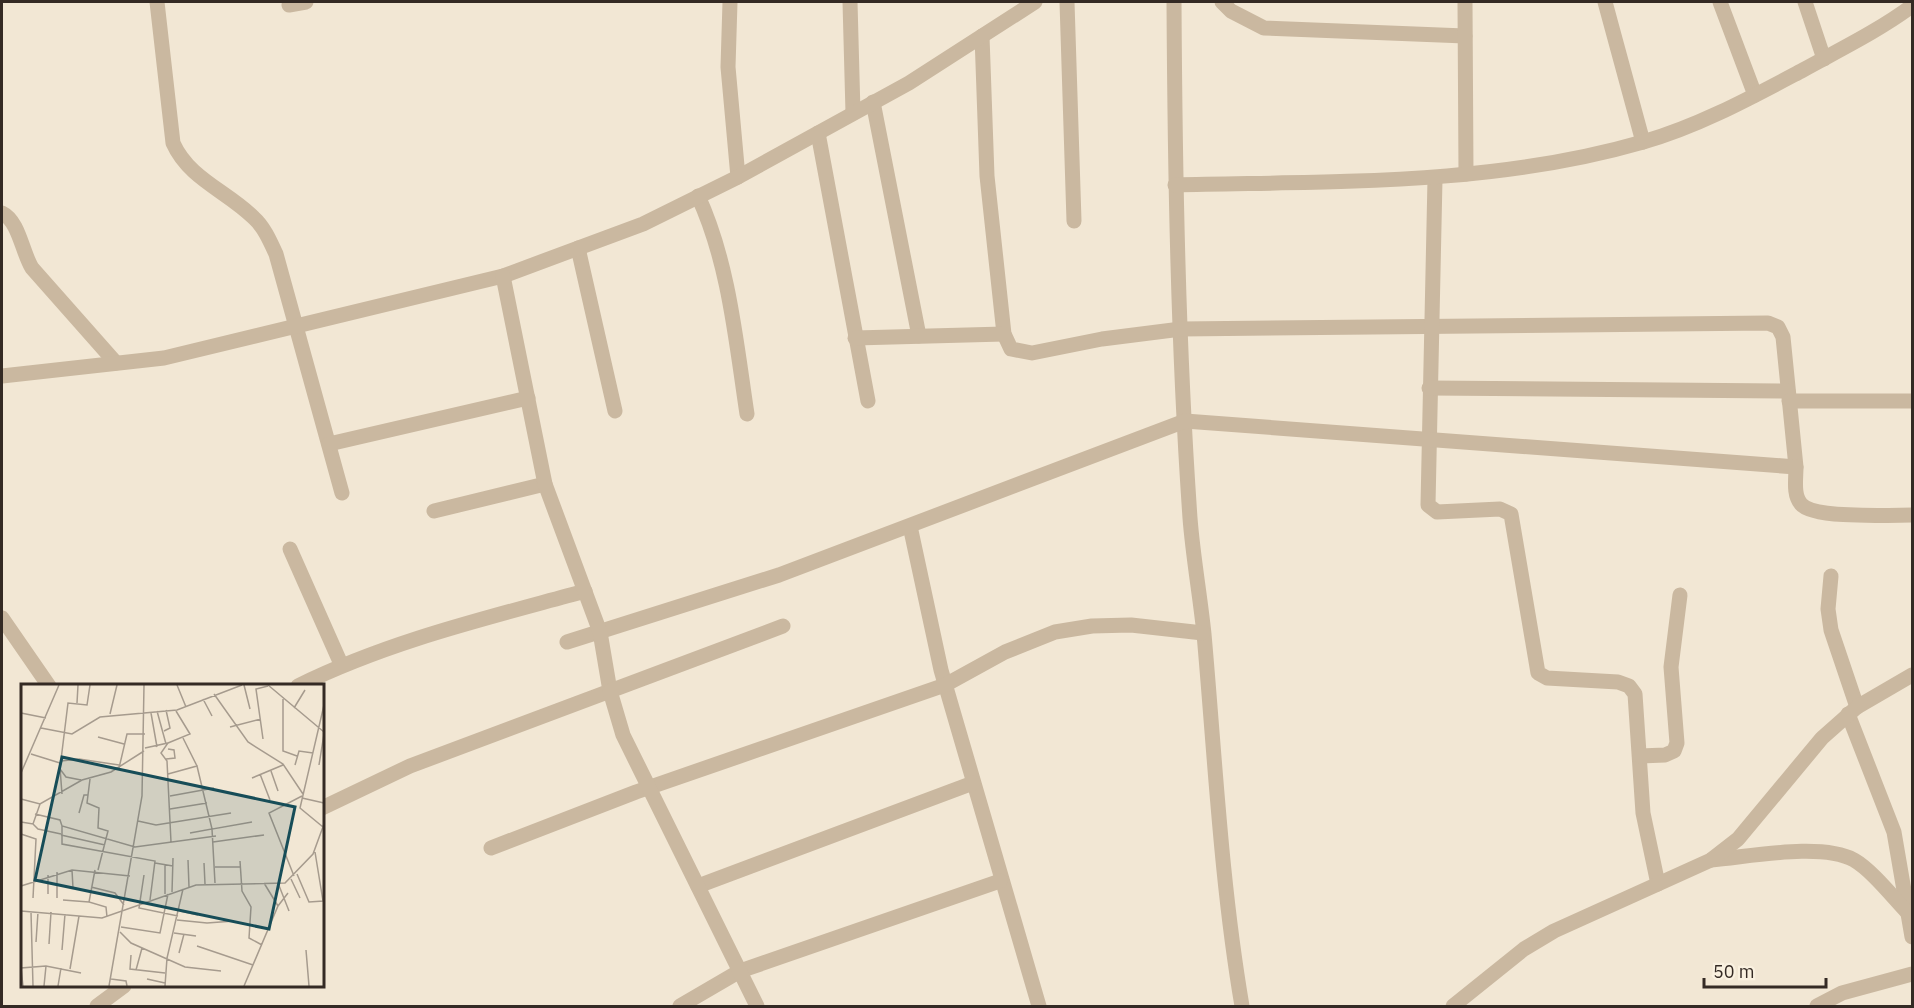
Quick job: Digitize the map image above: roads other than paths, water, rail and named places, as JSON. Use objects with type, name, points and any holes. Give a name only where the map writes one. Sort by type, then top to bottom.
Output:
[{"type":"street","points":[[157,2],[173,143],[180,158],[190,171],[234,200],[256,219],[276,254],[342,493]]},
{"type":"street","points":[[289,5],[306,2]]},
{"type":"street","points":[[730,2],[728,67],[738,177]]},
{"type":"street","points":[[850,2],[853,113]]},
{"type":"street","points":[[3,373],[164,358],[503,276],[643,224],[738,177],[909,83],[1035,2]]},
{"type":"street","points":[[1067,2],[1074,221]]},
{"type":"street","points":[[1174,2],[1175,185],[1190,520],[1203,633],[1230,939],[1242,1006]]},
{"type":"street","points":[[1222,2],[1231,11],[1264,28],[1465,36]]},
{"type":"street","points":[[1465,2],[1466,174]]},
{"type":"street","points":[[1605,2],[1643,142]]},
{"type":"street","points":[[1720,2],[1755,95]]},
{"type":"street","points":[[1805,2],[1824,59]]},
{"type":"street","points":[[1175,185],[1435,178],[1544,165],[1643,142],[1734,106],[1885,26],[1912,6]]},
{"type":"street","points":[[982,36],[987,176],[1004,334],[1011,349],[1032,353],[1102,339],[1181,329],[1768,323],[1778,327],[1783,337],[1796,467],[1796,493],[1799,502],[1806,509],[1821,513],[1912,515]]},
{"type":"street","points":[[873,102],[919,336]]},
{"type":"street","points":[[818,133],[868,401]]},
{"type":"street","points":[[1435,178],[1428,505],[1431,510],[1437,512],[1500,509],[1511,514],[1538,673],[1547,678],[1618,682],[1629,686],[1635,694],[1644,813],[1658,884]]},
{"type":"street","points":[[698,196],[710,223],[731,314],[747,414]]},
{"type":"street","points":[[2,213],[13,222],[22,250],[32,268],[116,363]]},
{"type":"street","points":[[578,248],[615,411]]},
{"type":"street","points":[[503,276],[545,484],[600,632],[609,691],[623,735],[757,1006]]},
{"type":"street","points":[[855,338],[1004,334]]},
{"type":"street","points":[[1429,388],[1912,401]]},
{"type":"street","points":[[329,444],[528,398]]},
{"type":"street","points":[[567,642],[779,575],[1185,421],[1796,467]]},
{"type":"street","points":[[434,512],[545,484]]},
{"type":"street","points":[[910,525],[945,685],[1000,881],[1039,1006]]},
{"type":"street","points":[[290,549],[341,664]]},
{"type":"street","points":[[1831,576],[1828,609],[1831,630],[1852,710],[1894,832],[1911,916],[1912,937]]},
{"type":"street","points":[[302,684],[341,664],[393,644],[585,591]]},
{"type":"street","points":[[1640,756],[1665,755],[1674,751],[1677,743],[1671,667],[1680,595]]},
{"type":"street","points":[[2,618],[48,684]]},
{"type":"street","points":[[491,848],[649,788],[945,685],[1005,652],[1056,632],[1092,626],[1131,625],[1203,633]]},
{"type":"street","points":[[324,807],[410,766],[783,626]]},
{"type":"street","points":[[1453,1006],[1534,943],[1711,860],[1738,839],[1822,738],[1852,710],[1912,675]]},
{"type":"street","points":[[698,886],[973,783]]},
{"type":"street","points":[[1711,860],[1801,852],[1844,856],[1856,861],[1911,916]]},
{"type":"street","points":[[680,1006],[740,971],[1000,881]]},
{"type":"street","points":[[1817,1006],[1842,993],[1912,974]]},
{"type":"street","points":[[97,1006],[123,987]]}]
